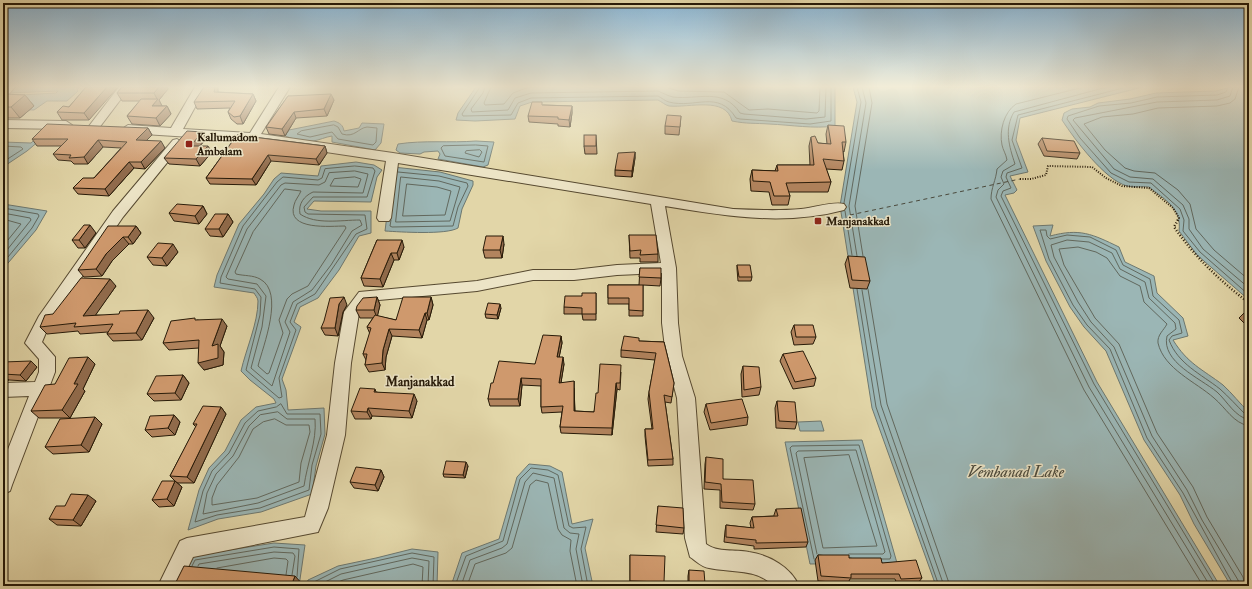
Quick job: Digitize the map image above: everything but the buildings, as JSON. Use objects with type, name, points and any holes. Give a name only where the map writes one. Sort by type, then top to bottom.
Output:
[{"type":"street","points":[[95,126],[104,114]]},
{"type":"street","points":[[3,485],[47,372],[47,357],[33,343],[44,320],[118,214],[181,132],[189,114]]},
{"type":"street","points":[[253,137],[267,114]]},
{"type":"street","points":[[3,124],[95,126],[253,137],[393,157],[733,213],[765,215],[821,212],[840,207]]},
{"type":"street","points":[[384,218],[393,157]]},
{"type":"street","points":[[657,201],[669,268],[670,324],[674,356],[686,398],[697,550],[708,558],[750,562],[774,571],[789,586]]},
{"type":"street","points":[[168,586],[187,548],[311,525],[318,508],[336,435],[343,363],[352,312],[364,296],[477,286],[533,275],[574,275],[617,270],[669,268]]},
{"type":"street","points":[[3,390],[40,389]]},
{"type":"path","points":[[1020,179],[1031,179],[1046,175],[1048,166],[1092,167],[1106,178],[1122,186],[1149,188],[1173,208],[1179,218],[1174,227],[1186,246],[1205,266],[1249,303]]},
{"type":"water","points":[[458,114],[517,114],[515,119],[475,121],[456,120]]},
{"type":"water","points":[[729,114],[835,114],[835,126],[827,127],[732,121]]},
{"type":"water","name":"Vembanad Lake","points":[[855,114],[1034,114],[1020,118],[1016,140],[1028,172],[1010,176],[1017,190],[1014,193],[1005,195],[1097,382],[1220,586],[936,586],[872,408],[840,206]]},
{"type":"water","points":[[1064,114],[1249,114],[1249,300],[1197,255],[1179,231],[1178,216],[1171,205],[1149,187],[1127,186],[1109,176],[1082,148],[1062,120]]},
{"type":"water","points":[[334,121],[341,124],[344,131],[359,128],[362,123],[384,124],[381,143],[375,150],[332,142],[332,136],[316,141],[310,141],[285,136],[289,130]]},
{"type":"water","points":[[45,130],[52,130],[27,151],[3,167],[3,142],[31,143]]},
{"type":"water","points":[[476,141],[494,142],[488,165],[483,167],[438,159],[440,154],[438,151],[424,152],[420,154],[400,153],[396,150],[398,144]]},
{"type":"water","points":[[356,162],[374,165],[382,170],[377,177],[371,202],[314,201],[307,209],[321,211],[371,211],[371,233],[359,236],[339,270],[318,298],[300,307],[294,322],[301,327],[282,379],[286,390],[288,410],[324,408],[325,434],[316,466],[312,494],[261,512],[218,519],[188,530],[199,490],[209,468],[225,451],[241,420],[256,407],[276,403],[274,399],[241,371],[256,318],[257,298],[254,293],[214,287],[217,275],[239,224],[264,194],[274,179],[281,173],[318,176],[321,166]]},
{"type":"water","points":[[393,167],[440,172],[473,181],[473,185],[462,209],[458,228],[444,232],[385,231]]},
{"type":"water","points":[[3,204],[47,211],[36,230],[3,269]]},
{"type":"water","points":[[1053,225],[1050,236],[1078,233],[1101,239],[1119,247],[1125,262],[1154,276],[1157,293],[1183,318],[1188,336],[1173,340],[1190,361],[1223,385],[1249,412],[1249,586],[1231,586],[1194,524],[1180,495],[1144,440],[1106,351],[1084,327],[1070,307],[1046,261],[1033,226]]},
{"type":"water","points":[[821,421],[824,431],[800,431],[798,422]]},
{"type":"water","points":[[862,440],[897,563],[810,564],[785,442]]},
{"type":"water","points":[[529,464],[550,466],[562,472],[572,524],[593,519],[585,548],[593,586],[451,586],[462,553],[499,539],[517,477]]},
{"type":"water","points":[[274,543],[305,545],[299,586],[181,586],[191,556]]},
{"type":"water","points":[[412,549],[438,552],[437,586],[306,586],[308,580],[338,566]]},
{"type":"ferry route","points":[[850,215],[1020,179]]},
{"type":"place","name":"Kallumadom Ambalam","points":[[189,144]]},
{"type":"place","name":"Manjanakkad","points":[[818,221]]},
{"type":"district","name":"Manjanakkad","points":[[420,381]]}]
